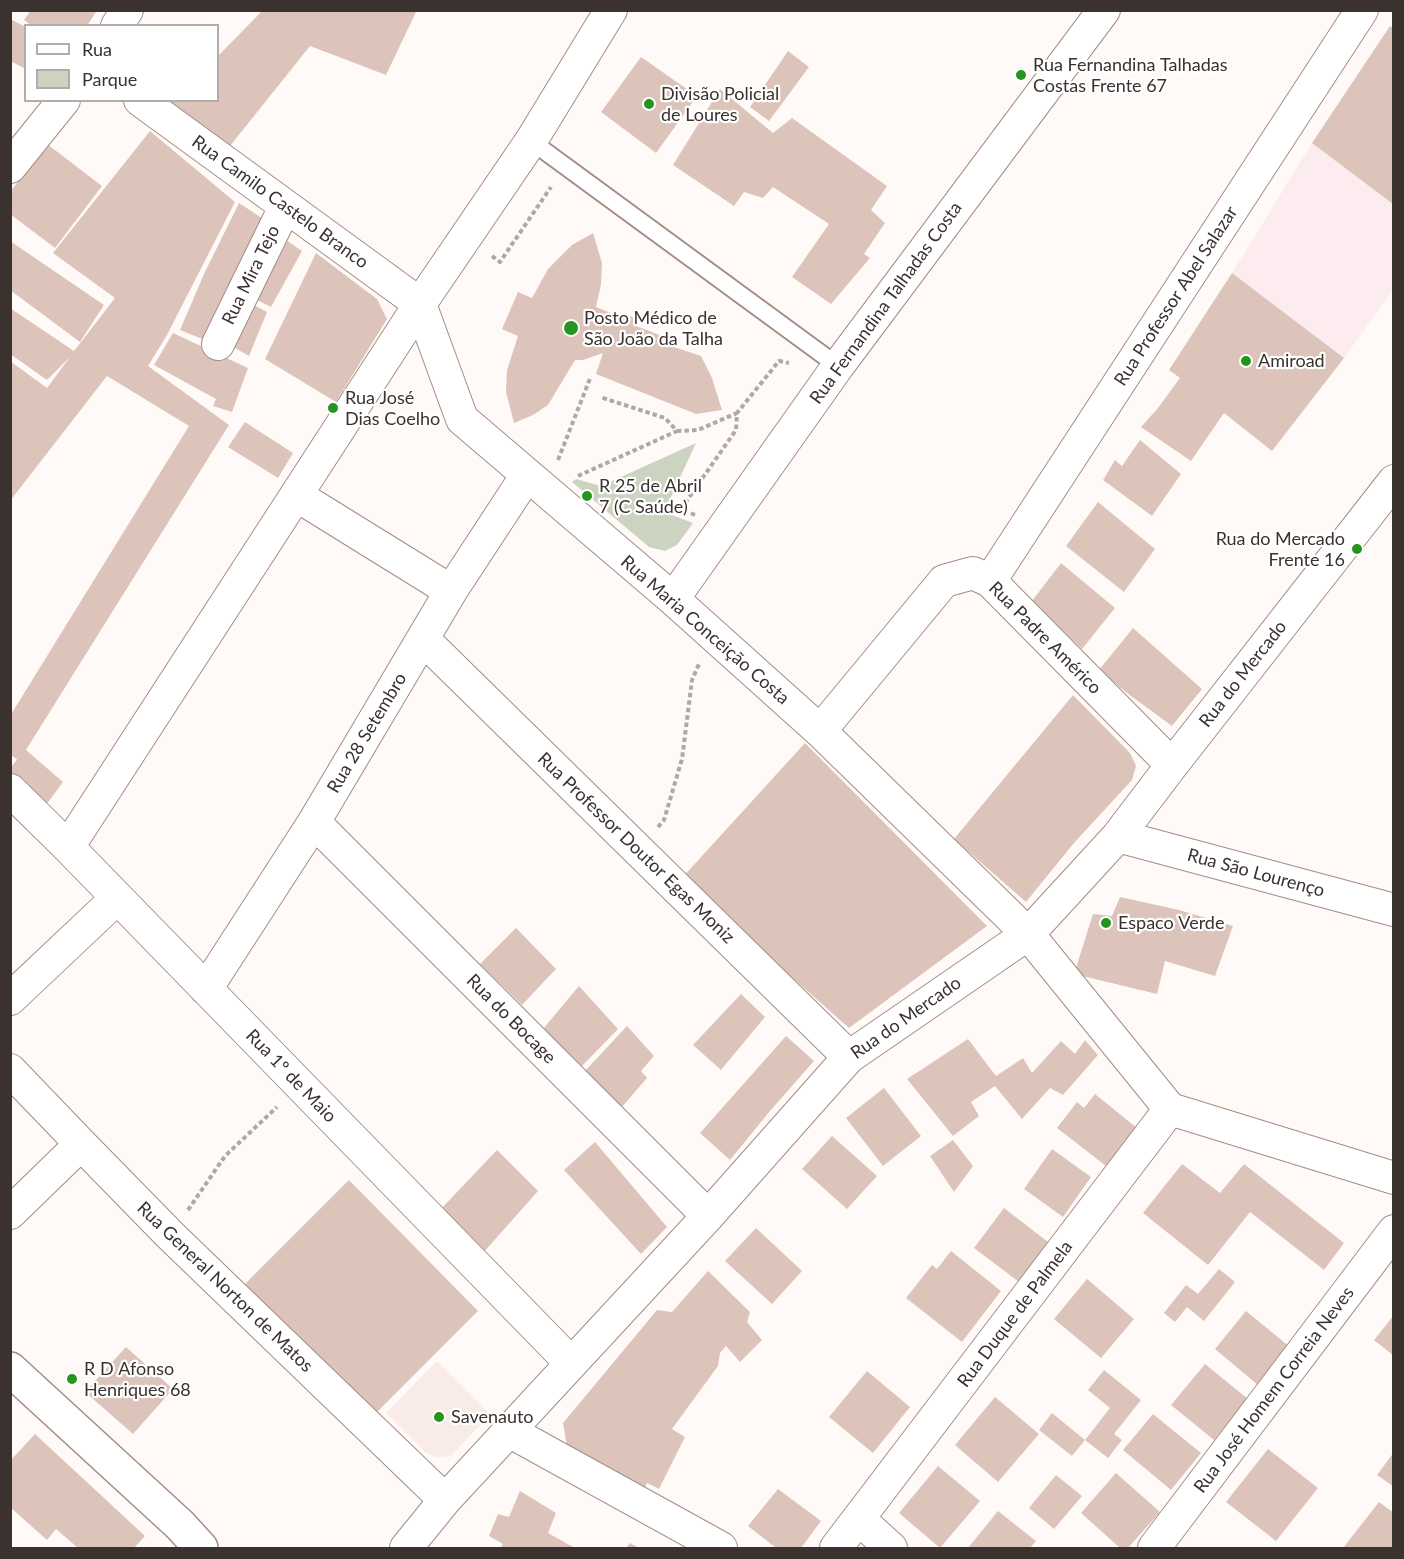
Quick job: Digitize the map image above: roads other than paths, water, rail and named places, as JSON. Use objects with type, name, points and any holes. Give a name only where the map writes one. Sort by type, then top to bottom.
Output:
[{"type":"street","points":[[118,24],[127,10]]},
{"type":"street","points":[[68,847],[420,304],[537,145],[611,10]]},
{"type":"street","name":"Rua Fernandina Talhadas Costa","points":[[673,599],[838,366],[1104,10]]},
{"type":"street","name":"Rua Professor Abel Salazar","points":[[990,581],[1362,10]]},
{"type":"street","points":[[10,167],[62,102]]},
{"type":"street","name":"Rua Camilo Castelo Branco","points":[[143,102],[420,304]]},
{"type":"street","name":"Rua Mira Tejo","points":[[218,344],[285,207]]},
{"type":"street","name":"Rua Maria Conceição Costa","points":[[420,304],[462,419],[540,473],[673,599],[820,731],[1028,934],[1170,1109]]},
{"type":"street","name":"Rua 28 Setembro","points":[[206,989],[314,822],[451,591],[540,473]]},
{"type":"street","name":"Rua do Mercado","points":[[406,1548],[445,1500],[708,1216],[849,1057],[1028,934],[1118,836],[1394,481]]},
{"type":"street","points":[[296,495],[451,591]]},
{"type":"street","name":"Rua Padre Américo","points":[[820,731],[944,581],[973,573],[990,581],[1172,765]]},
{"type":"street","name":"Rua Professor Doutor Egas Moniz","points":[[423,639],[849,1057]]},
{"type":"street","name":"Rua 1º de Maio","points":[[10,790],[571,1363]]},
{"type":"street","name":"Rua do Bocage","points":[[314,822],[708,1216]]},
{"type":"street","name":"Rua São Lourenço","points":[[1118,836],[1394,910]]},
{"type":"street","points":[[10,999],[117,898]]},
{"type":"street","name":"Rua General Norton de Matos","points":[[10,1070],[170,1235],[445,1500]]},
{"type":"street","points":[[1170,1109],[1394,1178]]},
{"type":"street","name":"Rua Duque de Palmela","points":[[836,1548],[1170,1109]]},
{"type":"street","points":[[10,1213],[81,1144]]},
{"type":"street","name":"Rua José Homem Correia Neves","points":[[1154,1548],[1394,1231]]},
{"type":"street","points":[[10,1369],[180,1525],[201,1548]]},
{"type":"street","points":[[509,1431],[721,1548]]},
{"type":"street","points":[[859,1519],[891,1548]]},
{"type":"lane","points":[[537,145],[838,366]]},
{"type":"place","name":"Rua Fernandina Talhadas Costas Frente 67","points":[[1021,75]]},
{"type":"place","name":"Divisão Policial de Loures","points":[[649,104]]},
{"type":"place","name":"Posto Médico de São João da Talha","points":[[571,328]]},
{"type":"place","name":"Amiroad","points":[[1246,361]]},
{"type":"place","name":"Rua José Dias Coelho","points":[[333,408]]},
{"type":"place","name":"R 25 de Abril 7 (C Saúde)","points":[[587,496]]},
{"type":"place","name":"Rua do Mercado Frente 16","points":[[1357,549]]},
{"type":"place","name":"Espaco Verde","points":[[1106,923]]},
{"type":"place","name":"R D Afonso Henriques 68","points":[[72,1379]]},
{"type":"place","name":"Savenauto","points":[[439,1417]]}]
